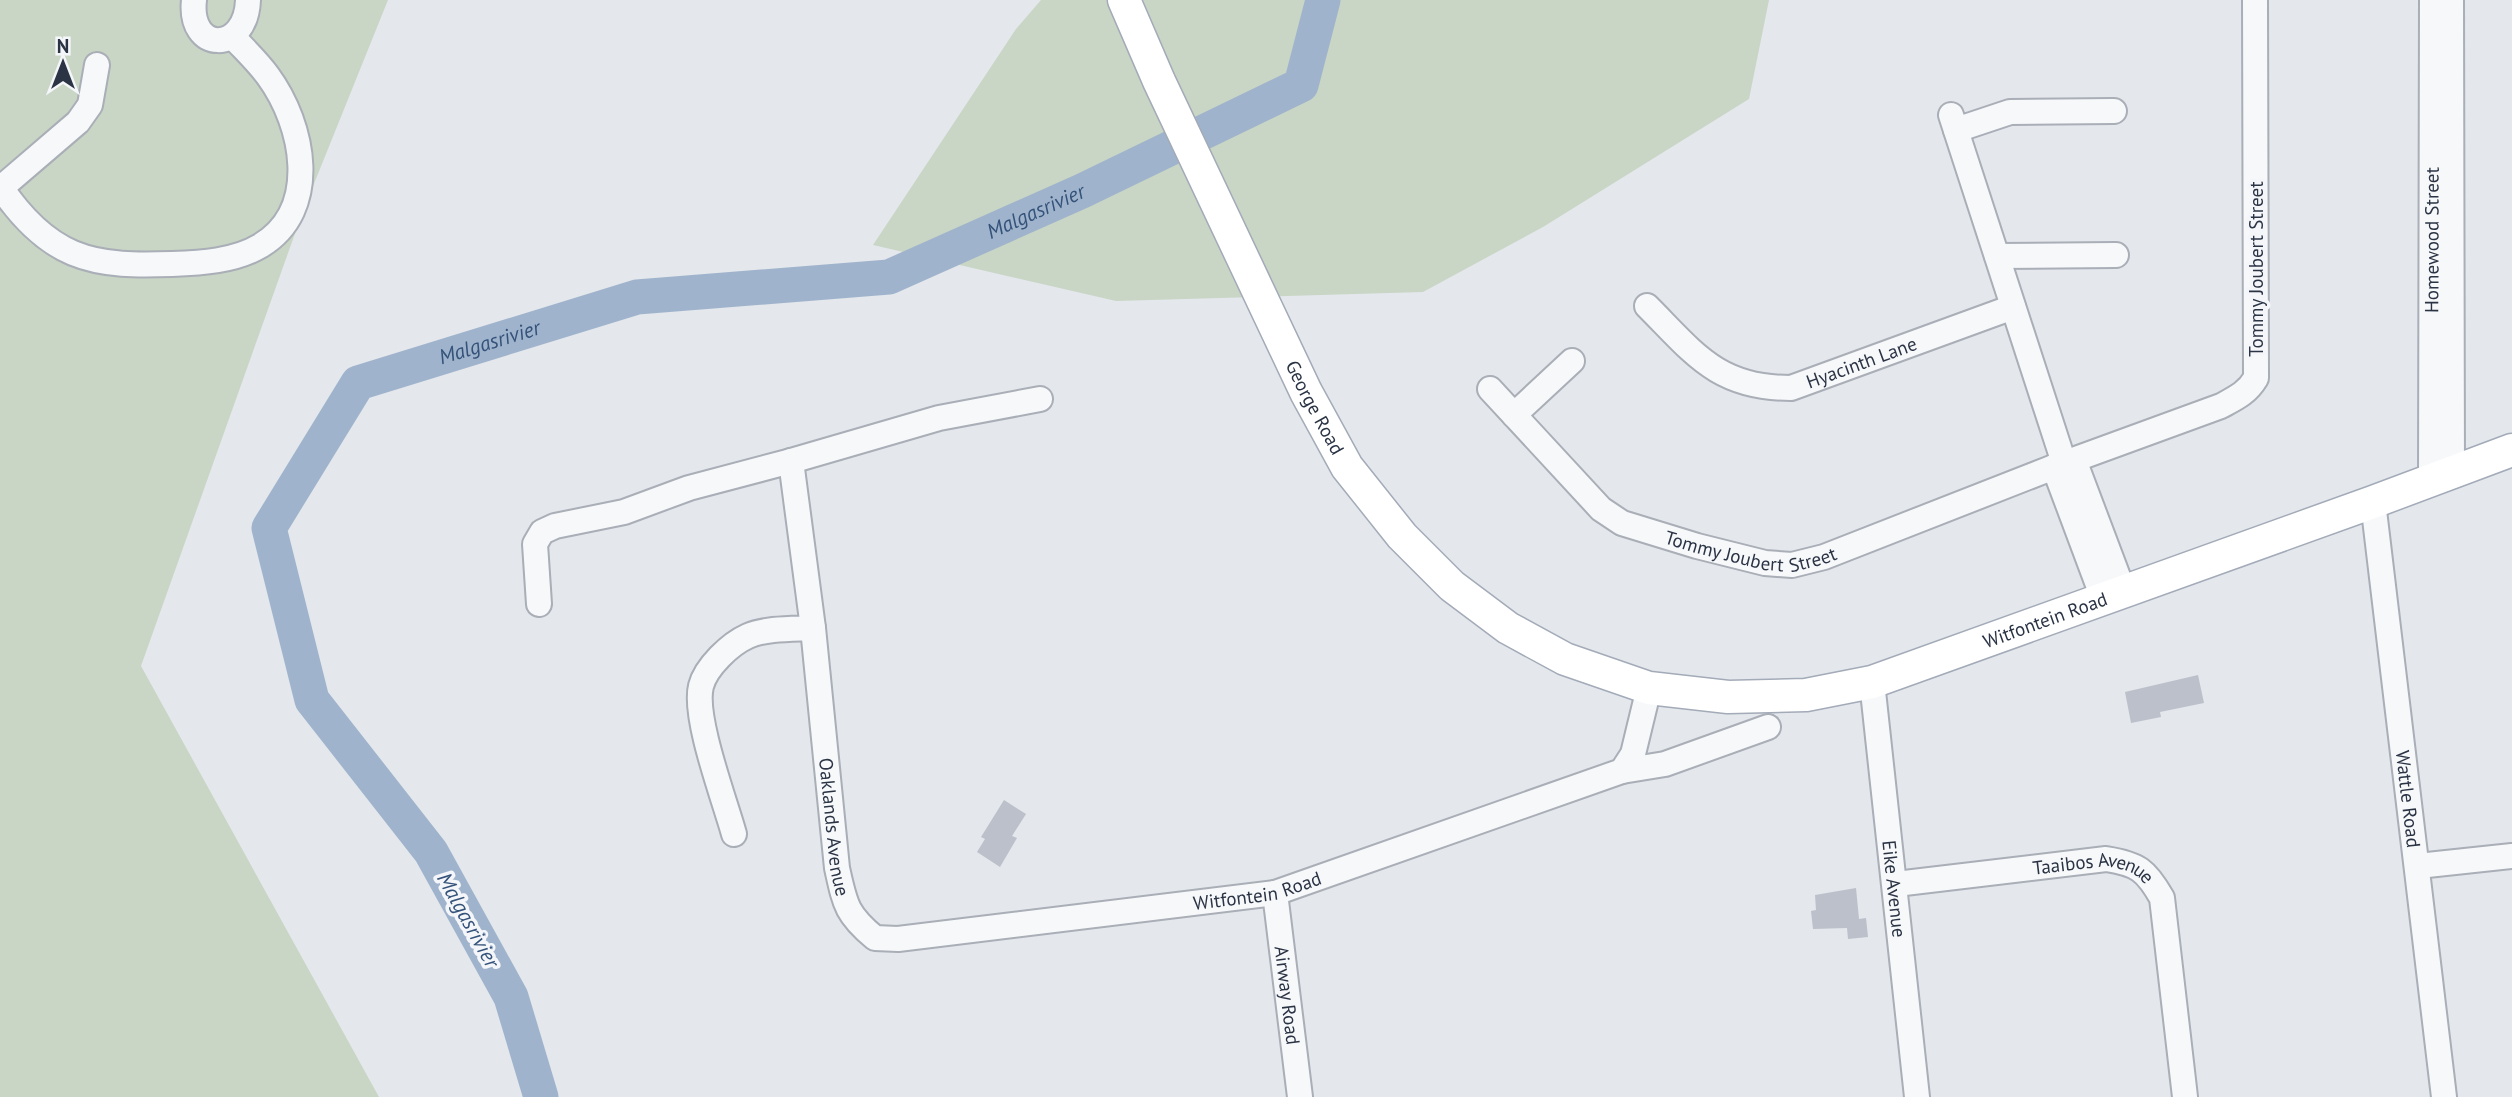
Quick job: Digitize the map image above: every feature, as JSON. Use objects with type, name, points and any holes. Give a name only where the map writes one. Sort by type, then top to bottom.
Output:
[{"type":"main road","name":"George Road","points":[[1124,0],[1159,81],[1306,392],[1347,467],[1402,536],[1452,586],[1508,628],[1565,659],[1649,688]]},
{"type":"main road","name":"Witfontein Road","points":[[1649,688],[1728,696],[1806,695],[1872,682],[2512,450]]},
{"type":"street","points":[[194,0],[194,18],[198,29],[206,36],[218,40],[233,37],[246,19],[248,0]]},
{"type":"street","name":"Tommy Joubert Street","points":[[1490,389],[1601,509],[1622,523],[1765,563],[1792,565],[1824,557],[2064,463],[2221,406],[2241,396],[2256,378],[2256,0]]},
{"type":"street","name":"Homewood Street","points":[[2432,0],[2442,86]]},
{"type":"street","name":"Homewood Street","points":[[2441,476],[2442,86],[2451,0]]},
{"type":"street","points":[[97,65],[90,104],[78,122],[1,187],[16,208],[42,234],[72,253],[108,262],[142,265],[200,263],[243,254],[259,247],[284,224],[296,200],[301,182],[302,165],[292,124],[280,97],[270,78],[233,37]]},
{"type":"street","points":[[2113,594],[2064,463],[1954,122],[2010,112],[2114,111]]},
{"type":"street","points":[[1997,256],[2116,255]]},
{"type":"street","name":"Hyacinth Lane","points":[[1647,306],[1712,369],[1739,380],[1775,388],[1791,388],[2014,307]]},
{"type":"street","points":[[1514,415],[1572,361]]},
{"type":"street","points":[[539,604],[535,544],[542,532],[555,526],[624,512],[689,488],[939,418],[1040,399]]},
{"type":"street","name":"Oaklands Avenue","points":[[791,461],[813,628],[837,868],[842,892],[852,916],[876,938]]},
{"type":"street","name":"Wattle Road","points":[[2374,502],[2444,1097]]},
{"type":"street","points":[[734,834],[703,726],[699,700],[701,685],[730,647],[750,635],[813,628]]},
{"type":"street","name":"Eike Avenue","points":[[1872,682],[1917,1097]]},
{"type":"street","points":[[1622,771],[1633,754],[1649,688]]},
{"type":"street","name":"Witfontein Road","points":[[876,938],[898,939],[1275,893],[1622,771],[1665,764],[1768,727]]},
{"type":"street","points":[[2418,866],[2512,856]]},
{"type":"street","name":"Taaibos Avenue","points":[[1896,884],[2106,859],[2131,863],[2149,875],[2162,898],[2185,1097]]},
{"type":"street","name":"Airway Road","points":[[1275,893],[1300,1097]]},
{"type":"green space","points":[[0,0],[388,0],[303,211],[141,666],[379,1097],[0,1097]]},
{"type":"green space","points":[[1041,0],[1769,0],[1749,99],[1543,227],[1423,292],[1116,301],[873,245],[1016,29]]},
{"type":"building","points":[[2198,675],[2204,703],[2160,712],[2161,717],[2131,723],[2125,692]]},
{"type":"building","points":[[1004,800],[1026,814],[1012,836],[1017,838],[1000,867],[977,852],[985,839],[981,837]]},
{"type":"building","points":[[1856,888],[1859,919],[1866,918],[1868,937],[1848,939],[1847,928],[1813,929],[1811,911],[1816,910],[1815,895]]},
{"type":"waterway","name":"Malgasrivier","points":[[541,1097],[511,997],[431,852],[312,700],[269,528],[358,383],[637,297],[889,277],[1082,191],[1301,85],[1323,0]]}]
